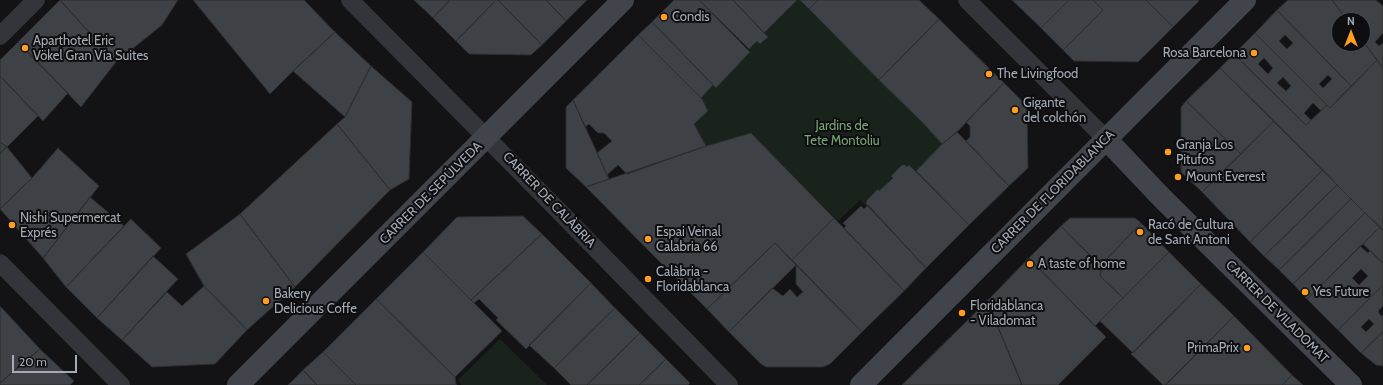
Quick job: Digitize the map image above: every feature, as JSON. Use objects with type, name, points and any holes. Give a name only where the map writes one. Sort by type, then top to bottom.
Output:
[{"type":"street","points":[[0,36],[36,0]]},
{"type":"street","name":"CARRER DE CALÀBRIA","points":[[350,0],[729,385]]},
{"type":"street","name":"CARRER DE SEPÚLVEDA","points":[[238,385],[623,0]]},
{"type":"street","name":"CARRER DE VILADOMAT","points":[[967,0],[1106,139],[1162,198],[1351,385]]},
{"type":"street","name":"CARRER DE FLORIDABLANCA","points":[[860,385],[1246,0]]},
{"type":"street","points":[[0,263],[121,385]]},
{"type":"green space","name":"Jardins de Tete Montoliu","points":[[797,0],[800,0],[922,122],[942,144],[916,171],[909,166],[907,167],[902,165],[892,176],[893,178],[879,191],[877,189],[867,200],[867,207],[860,200],[838,221],[751,133],[706,146],[694,124],[701,98],[713,85],[716,87],[750,52],[749,49],[757,41],[760,44],[767,37],[764,33]]},
{"type":"green space","points":[[500,339],[547,385],[462,385],[458,380]]},
{"type":"building","points":[[60,0],[178,0],[162,25],[116,62]]},
{"type":"building","points":[[60,0],[116,62],[81,107],[18,42]]},
{"type":"building","points":[[193,0],[304,0],[335,32],[270,94]]},
{"type":"building","points":[[414,0],[450,0],[433,18]]},
{"type":"building","points":[[450,0],[496,0],[456,41],[433,18]]},
{"type":"building","points":[[496,0],[498,0],[542,45],[531,55],[469,54],[456,41]]},
{"type":"building","points":[[498,0],[546,0],[566,21],[542,45]]},
{"type":"building","points":[[546,0],[587,0],[566,21]]},
{"type":"building","points":[[674,0],[699,0],[750,52],[716,88],[652,22]]},
{"type":"building","points":[[699,0],[733,0],[768,37],[760,44],[757,41],[749,49]]},
{"type":"building","points":[[733,0],[797,0],[764,33]]},
{"type":"building","points":[[800,0],[818,0],[809,9]]},
{"type":"building","points":[[818,0],[919,0],[939,19],[879,80],[809,9]]},
{"type":"building","points":[[1012,0],[1069,0],[1041,28]]},
{"type":"building","points":[[1069,0],[1093,0],[1103,10],[1063,50],[1041,28]]},
{"type":"building","points":[[1093,0],[1146,0],[1173,27],[1138,62],[1074,61],[1063,50],[1103,10]]},
{"type":"building","points":[[1146,0],[1198,0],[1199,1],[1173,27]]},
{"type":"building","points":[[1288,0],[1332,0],[1341,12],[1331,12],[1331,52],[1371,52],[1377,60],[1351,86],[1277,10]]},
{"type":"building","points":[[1332,0],[1376,0],[1383,6],[1383,33],[1375,42],[1379,46],[1383,43],[1383,68],[1371,52],[1371,12],[1341,12]]},
{"type":"building","points":[[1277,10],[1351,86],[1330,108],[1255,33]],"holes":[[[1285,35],[1293,43],[1287,49],[1279,41]],[[1328,75],[1332,79],[1323,88],[1319,84]]]},
{"type":"building","points":[[939,19],[1004,83],[957,132],[942,144],[879,80]]},
{"type":"building","points":[[652,22],[713,85],[701,98],[638,35]]},
{"type":"building","points":[[335,32],[371,66],[345,117],[293,71]]},
{"type":"building","points":[[1255,33],[1327,105],[1321,111],[1313,103],[1304,113],[1311,120],[1306,125],[1234,54]],"holes":[[[1264,58],[1273,68],[1268,74],[1258,64]],[[1283,77],[1291,86],[1286,91],[1277,83]]]},
{"type":"building","points":[[638,35],[702,99],[708,111],[694,124],[706,146],[627,174],[618,165],[607,175],[597,153],[612,141],[604,133],[598,133],[589,124],[585,127],[573,100]]},
{"type":"building","points":[[18,42],[68,93],[43,121],[0,76],[0,60]]},
{"type":"building","points":[[1234,54],[1306,125],[1327,105],[1330,108],[1377,60],[1383,68],[1383,231],[1220,68]]},
{"type":"building","points":[[371,66],[412,102],[409,179],[390,190],[337,124],[345,117]]},
{"type":"building","points":[[1220,68],[1274,121],[1241,154],[1186,101]]},
{"type":"building","points":[[0,76],[38,116],[7,147],[0,142]]},
{"type":"building","points":[[1004,83],[1027,106],[1028,168],[1009,186],[966,141],[970,137],[970,126],[966,122]]},
{"type":"building","points":[[573,100],[609,179],[586,187],[566,168],[566,107]]},
{"type":"building","points":[[1186,101],[1241,154],[1202,192],[1181,172],[1181,107]]},
{"type":"building","points":[[1274,121],[1323,170],[1250,242],[1202,192]]},
{"type":"building","points":[[337,124],[390,190],[295,287],[240,214]]},
{"type":"building","points":[[957,132],[1009,186],[969,225],[916,171],[942,144]]},
{"type":"building","points":[[751,133],[834,218],[792,260],[775,243],[707,309],[586,187],[706,146]]},
{"type":"building","points":[[0,142],[7,147],[0,153]]},
{"type":"building","points":[[7,147],[32,178],[0,209],[0,153]]},
{"type":"building","points":[[58,148],[99,186],[43,258],[0,209],[32,178]]},
{"type":"building","points":[[902,165],[907,167],[909,165],[969,225],[926,268],[866,204],[867,200],[878,189],[879,191],[893,178],[891,176]]},
{"type":"building","points":[[1323,170],[1337,185],[1264,256],[1250,242]]},
{"type":"building","points":[[1337,185],[1351,199],[1279,270],[1264,256]]},
{"type":"building","points":[[90,197],[124,226],[66,287],[43,258]]},
{"type":"building","points":[[1351,199],[1365,213],[1293,284],[1279,270]]},
{"type":"building","points":[[868,205],[926,268],[904,291],[844,228],[846,226],[843,223],[861,206],[864,209]]},
{"type":"building","points":[[1365,213],[1380,227],[1307,299],[1293,284]]},
{"type":"building","points":[[240,214],[295,287],[247,330],[204,286],[186,254]]},
{"type":"building","points":[[523,216],[542,234],[471,300],[423,252],[457,217]]},
{"type":"building","points":[[834,218],[904,291],[862,332],[792,260]]},
{"type":"building","points":[[1070,218],[1135,218],[1141,223],[1100,266],[1061,226]]},
{"type":"building","points":[[131,219],[161,248],[97,318],[66,287]]},
{"type":"building","points":[[1141,223],[1169,252],[1123,298],[1100,276],[1102,267],[1100,266]]},
{"type":"building","points":[[1061,226],[1102,267],[1100,276],[1123,298],[1095,326],[1029,258]]},
{"type":"building","points":[[1380,227],[1383,231],[1383,263],[1363,244]]},
{"type":"building","points":[[542,234],[591,283],[526,349],[496,320],[498,318],[479,299],[474,303],[471,300]]},
{"type":"building","points":[[775,243],[796,265],[729,332],[707,309]]},
{"type":"building","points":[[1360,246],[1368,253],[1370,251],[1383,263],[1383,285],[1338,330],[1307,299]],"holes":[[[1361,269],[1368,276],[1359,285],[1352,278]]]},
{"type":"building","points":[[423,252],[502,331],[455,377],[376,299]]},
{"type":"building","points":[[1169,252],[1201,284],[1133,353],[1100,321]]},
{"type":"building","points":[[153,256],[178,279],[122,340],[97,318]]},
{"type":"building","points":[[1029,258],[1106,337],[1058,385],[1022,385],[987,301]]},
{"type":"building","points":[[796,265],[862,332],[830,364],[823,367],[766,367],[761,364],[729,332],[772,288],[783,296],[790,289],[797,297],[803,292],[796,284]]},
{"type":"building","points":[[591,283],[615,308],[554,368],[529,345]]},
{"type":"building","points":[[1201,284],[1234,316],[1165,385],[1163,385],[1131,354]]},
{"type":"building","points":[[1383,285],[1383,306],[1378,311],[1381,316],[1383,315],[1383,332],[1361,353],[1338,330]],"holes":[[[1369,319],[1374,324],[1366,332],[1361,327]]]},
{"type":"building","points":[[204,286],[247,330],[215,364],[152,367],[122,340],[167,292],[182,306]]},
{"type":"building","points":[[376,299],[455,377],[457,385],[356,385],[323,352]]},
{"type":"building","points":[[987,301],[1022,384],[902,385]]},
{"type":"building","points":[[0,306],[40,349],[0,383]]},
{"type":"building","points":[[615,308],[640,333],[587,385],[571,385],[554,368]]},
{"type":"building","points":[[1234,316],[1292,375],[1282,385],[1166,385]]},
{"type":"building","points":[[1383,332],[1383,366],[1376,365],[1361,353]]},
{"type":"building","points":[[640,333],[666,359],[639,385],[587,385]]},
{"type":"building","points":[[40,349],[74,381],[70,385],[0,385],[0,383]]},
{"type":"building","points":[[323,352],[356,385],[317,385],[303,370]]},
{"type":"building","points":[[666,359],[690,383],[688,385],[639,385]]},
{"type":"building","points":[[303,370],[317,385],[288,385]]},
{"type":"building","points":[[1292,375],[1303,385],[1282,385]]},
{"type":"place","name":"Condis","points":[[664,17]]},
{"type":"place","name":"Aparthotel Eric Vökel Gran Vía Suites","points":[[25,48]]},
{"type":"place","name":"Rosa Barcelona","points":[[1254,53]]},
{"type":"place","name":"The Livingfood","points":[[989,74]]},
{"type":"place","name":"Gigante del colchón","points":[[1015,110]]},
{"type":"place","name":"Granja Los Pitufos","points":[[1168,152]]},
{"type":"place","name":"Mount Everest","points":[[1178,177]]},
{"type":"place","name":"Nishi Supermercat Exprés","points":[[12,225]]},
{"type":"place","name":"Racó de Cultura de Sant Antoni","points":[[1140,232]]},
{"type":"place","name":"Espai Veinal Calabria 66","points":[[648,239]]},
{"type":"place","name":"A taste of home","points":[[1030,264]]},
{"type":"place","name":"Calàbria - Floridablanca","points":[[648,279]]},
{"type":"place","name":"Yes Future","points":[[1305,292]]},
{"type":"place","name":"Bakery Delicious Coffe","points":[[266,301]]},
{"type":"place","name":"Floridablanca - Viladomat","points":[[962,313]]},
{"type":"place","name":"PrimaPrix","points":[[1247,348]]}]
